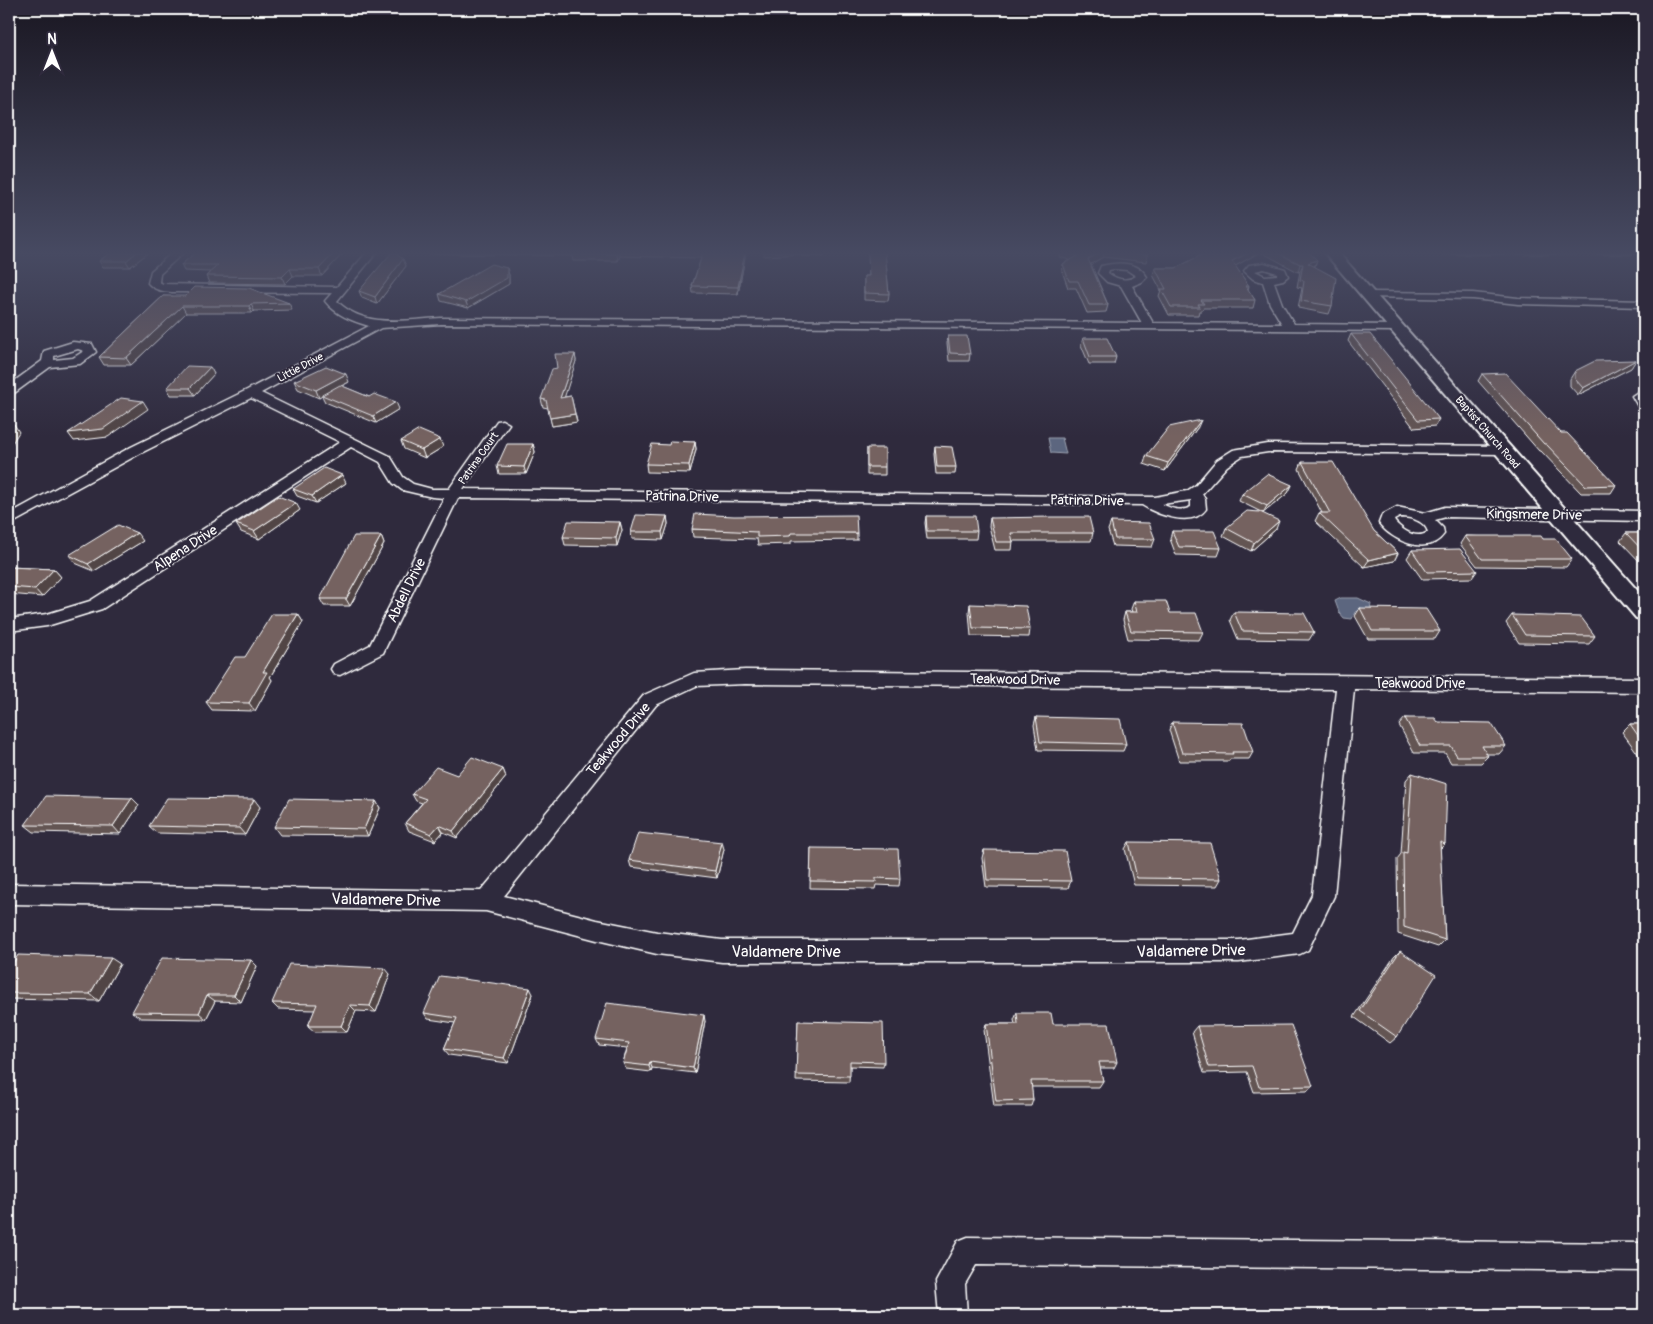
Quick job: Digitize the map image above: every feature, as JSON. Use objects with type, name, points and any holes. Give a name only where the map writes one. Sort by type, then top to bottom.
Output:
[{"type":"street","points":[[349,314],[365,322],[379,325]]},
{"type":"street","points":[[1142,314],[1150,327]]},
{"type":"street","points":[[1280,314],[1290,327]]},
{"type":"street","name":"Baptist Church Road","points":[[1386,314],[1644,612]]},
{"type":"street","name":"Littie Drive","points":[[10,518],[136,450],[251,393],[379,325],[441,321],[1398,328]]},
{"type":"street","points":[[9,391],[34,371],[48,363]]},
{"type":"street","points":[[1644,392],[1638,396],[1644,404]]},
{"type":"street","name":"Patrina Drive","points":[[251,393],[385,459],[397,480],[408,488],[432,493],[1145,501],[1172,514],[1185,515],[1198,508],[1198,499],[1193,493],[1213,476],[1222,463],[1238,453],[1268,448],[1504,450]]},
{"type":"street","name":"Patrina Court","points":[[453,493],[502,424]]},
{"type":"street","name":"Alpena Drive","points":[[9,625],[47,620],[96,605],[350,442]]},
{"type":"street","name":"Abdell Drive","points":[[340,669],[377,649],[453,493]]},
{"type":"street","name":"Kingsmere Drive","points":[[1424,518],[1445,512],[1644,516]]},
{"type":"street","name":"Teakwood Drive","points":[[486,901],[650,700],[694,680],[746,677],[1644,684]]},
{"type":"street","name":"Valdamere Drive","points":[[9,894],[486,901],[597,930],[657,943],[722,951],[1239,951],[1300,943],[1323,896],[1346,682]]},
{"type":"street","points":[[953,1315],[950,1282],[968,1252],[1644,1257]]},
{"type":"water","points":[[1048,438],[1062,438],[1066,454],[1051,453]]},
{"type":"water","points":[[1341,598],[1358,598],[1371,604],[1370,609],[1355,612],[1352,619],[1344,618],[1339,612],[1335,601]]},
{"type":"building","points":[[144,314],[174,314],[126,358],[99,357]]},
{"type":"building","points":[[1351,334],[1370,334],[1439,419],[1418,420]]},
{"type":"building","points":[[948,336],[967,336],[970,354],[950,353]]},
{"type":"building","points":[[1083,338],[1107,338],[1116,357],[1090,357]]},
{"type":"building","points":[[555,354],[575,354],[560,398],[571,396],[575,414],[550,418],[546,400],[541,399],[552,369],[557,368]]},
{"type":"building","points":[[1636,360],[1583,388],[1575,379],[1575,371],[1595,361]]},
{"type":"building","points":[[187,366],[210,367],[190,388],[167,388]]},
{"type":"building","points":[[326,366],[346,374],[316,390],[294,381]]},
{"type":"building","points":[[1505,373],[1561,433],[1567,433],[1616,485],[1586,486],[1544,444],[1482,374]]},
{"type":"building","points":[[340,385],[369,397],[374,394],[396,402],[373,416],[322,395]]},
{"type":"building","points":[[121,398],[143,401],[103,429],[68,433]]},
{"type":"building","points":[[1201,420],[1168,463],[1146,456],[1169,427]]},
{"type":"building","points":[[14,424],[9,432],[9,425]]},
{"type":"building","points":[[419,430],[440,439],[422,450],[401,441]]},
{"type":"building","points":[[670,441],[695,442],[689,465],[646,464],[652,444],[669,445]]},
{"type":"building","points":[[507,444],[533,444],[524,467],[497,466]]},
{"type":"building","points":[[935,446],[952,447],[956,467],[937,467]]},
{"type":"building","points":[[867,448],[885,448],[885,467],[867,467]]},
{"type":"building","points":[[1302,462],[1333,462],[1374,531],[1398,553],[1369,560],[1319,513],[1330,513]]},
{"type":"building","points":[[324,468],[342,475],[312,496],[293,489]]},
{"type":"building","points":[[1267,474],[1292,485],[1267,506],[1242,494]]},
{"type":"building","points":[[278,496],[296,503],[254,531],[236,524]]},
{"type":"building","points":[[1247,511],[1260,512],[1279,521],[1254,543],[1226,528]]},
{"type":"building","points":[[695,514],[734,516],[856,515],[857,533],[791,533],[790,536],[757,537],[757,532],[692,529]]},
{"type":"building","points":[[636,515],[667,516],[662,532],[631,532]]},
{"type":"building","points":[[926,516],[975,516],[977,531],[927,531]]},
{"type":"building","points":[[1089,517],[1093,533],[1011,533],[1013,542],[996,542],[990,518]]},
{"type":"building","points":[[568,521],[620,522],[616,538],[563,537]]},
{"type":"building","points":[[1111,522],[1149,523],[1155,539],[1115,539]]},
{"type":"building","points":[[118,525],[137,533],[88,564],[69,555]]},
{"type":"building","points":[[1172,531],[1214,531],[1221,548],[1179,547]]},
{"type":"building","points":[[1626,533],[1644,533],[1644,552]]},
{"type":"building","points":[[354,536],[381,536],[346,599],[320,599]]},
{"type":"building","points":[[1465,536],[1541,536],[1543,539],[1556,539],[1572,559],[1482,559]]},
{"type":"building","points":[[1460,549],[1477,571],[1427,572],[1412,550]]},
{"type":"building","points":[[9,567],[54,569],[35,589],[9,587]]},
{"type":"building","points":[[1134,601],[1166,601],[1170,613],[1196,613],[1203,632],[1131,631],[1125,612],[1137,612]]},
{"type":"building","points":[[970,604],[1026,606],[1030,629],[973,628]]},
{"type":"building","points":[[1360,608],[1426,609],[1440,631],[1372,631]]},
{"type":"building","points":[[1234,612],[1304,613],[1314,632],[1242,631]]},
{"type":"building","points":[[272,614],[298,614],[263,672],[267,672],[249,703],[206,702],[235,657],[245,657]]},
{"type":"building","points":[[1512,615],[1581,617],[1595,636],[1525,635]]},
{"type":"building","points":[[1036,717],[1120,719],[1126,744],[1040,742]]},
{"type":"building","points":[[1405,718],[1435,718],[1438,722],[1491,723],[1506,746],[1482,746],[1488,756],[1457,756],[1451,746],[1420,746]]},
{"type":"building","points":[[1172,722],[1243,723],[1253,752],[1232,752],[1233,754],[1182,753]]},
{"type":"building","points":[[1630,724],[1644,724],[1644,744]]},
{"type":"building","points":[[472,757],[503,769],[453,831],[439,825],[431,834],[405,823],[426,799],[412,794],[436,767],[457,775]]},
{"type":"building","points":[[1412,773],[1447,784],[1445,844],[1440,842],[1445,940],[1404,927],[1403,852],[1407,853]]},
{"type":"building","points":[[46,796],[132,798],[113,826],[25,825]]},
{"type":"building","points":[[167,798],[254,799],[239,828],[149,826]]},
{"type":"building","points":[[289,799],[376,801],[364,829],[274,827]]},
{"type":"building","points":[[638,833],[722,842],[715,871],[629,860]]},
{"type":"building","points":[[1129,842],[1210,843],[1221,879],[1137,878]]},
{"type":"building","points":[[811,848],[898,849],[900,879],[876,878],[876,882],[810,881]]},
{"type":"building","points":[[984,850],[1065,851],[1071,881],[987,880]]},
{"type":"building","points":[[1400,951],[1436,975],[1397,1037],[1360,1011]]},
{"type":"building","points":[[18,955],[111,958],[90,994],[9,993],[9,970]]},
{"type":"building","points":[[162,958],[251,960],[234,995],[207,995],[199,1013],[132,1012]]},
{"type":"building","points":[[289,964],[385,968],[370,1006],[350,1005],[341,1026],[308,1026],[317,1004],[272,1003]]},
{"type":"building","points":[[440,976],[530,988],[504,1058],[444,1049],[457,1018],[424,1013]]},
{"type":"building","points":[[607,1003],[704,1015],[693,1068],[650,1062],[649,1066],[623,1063],[629,1043],[596,1039]]},
{"type":"building","points":[[1017,1013],[1051,1013],[1053,1024],[1109,1024],[1117,1062],[1099,1062],[1103,1081],[1031,1081],[1033,1100],[996,1101],[986,1024],[1018,1024]]},
{"type":"building","points":[[798,1021],[883,1023],[884,1062],[850,1061],[850,1076],[796,1075]]},
{"type":"building","points":[[1291,1025],[1313,1086],[1259,1087],[1252,1066],[1209,1067],[1197,1026]]}]
